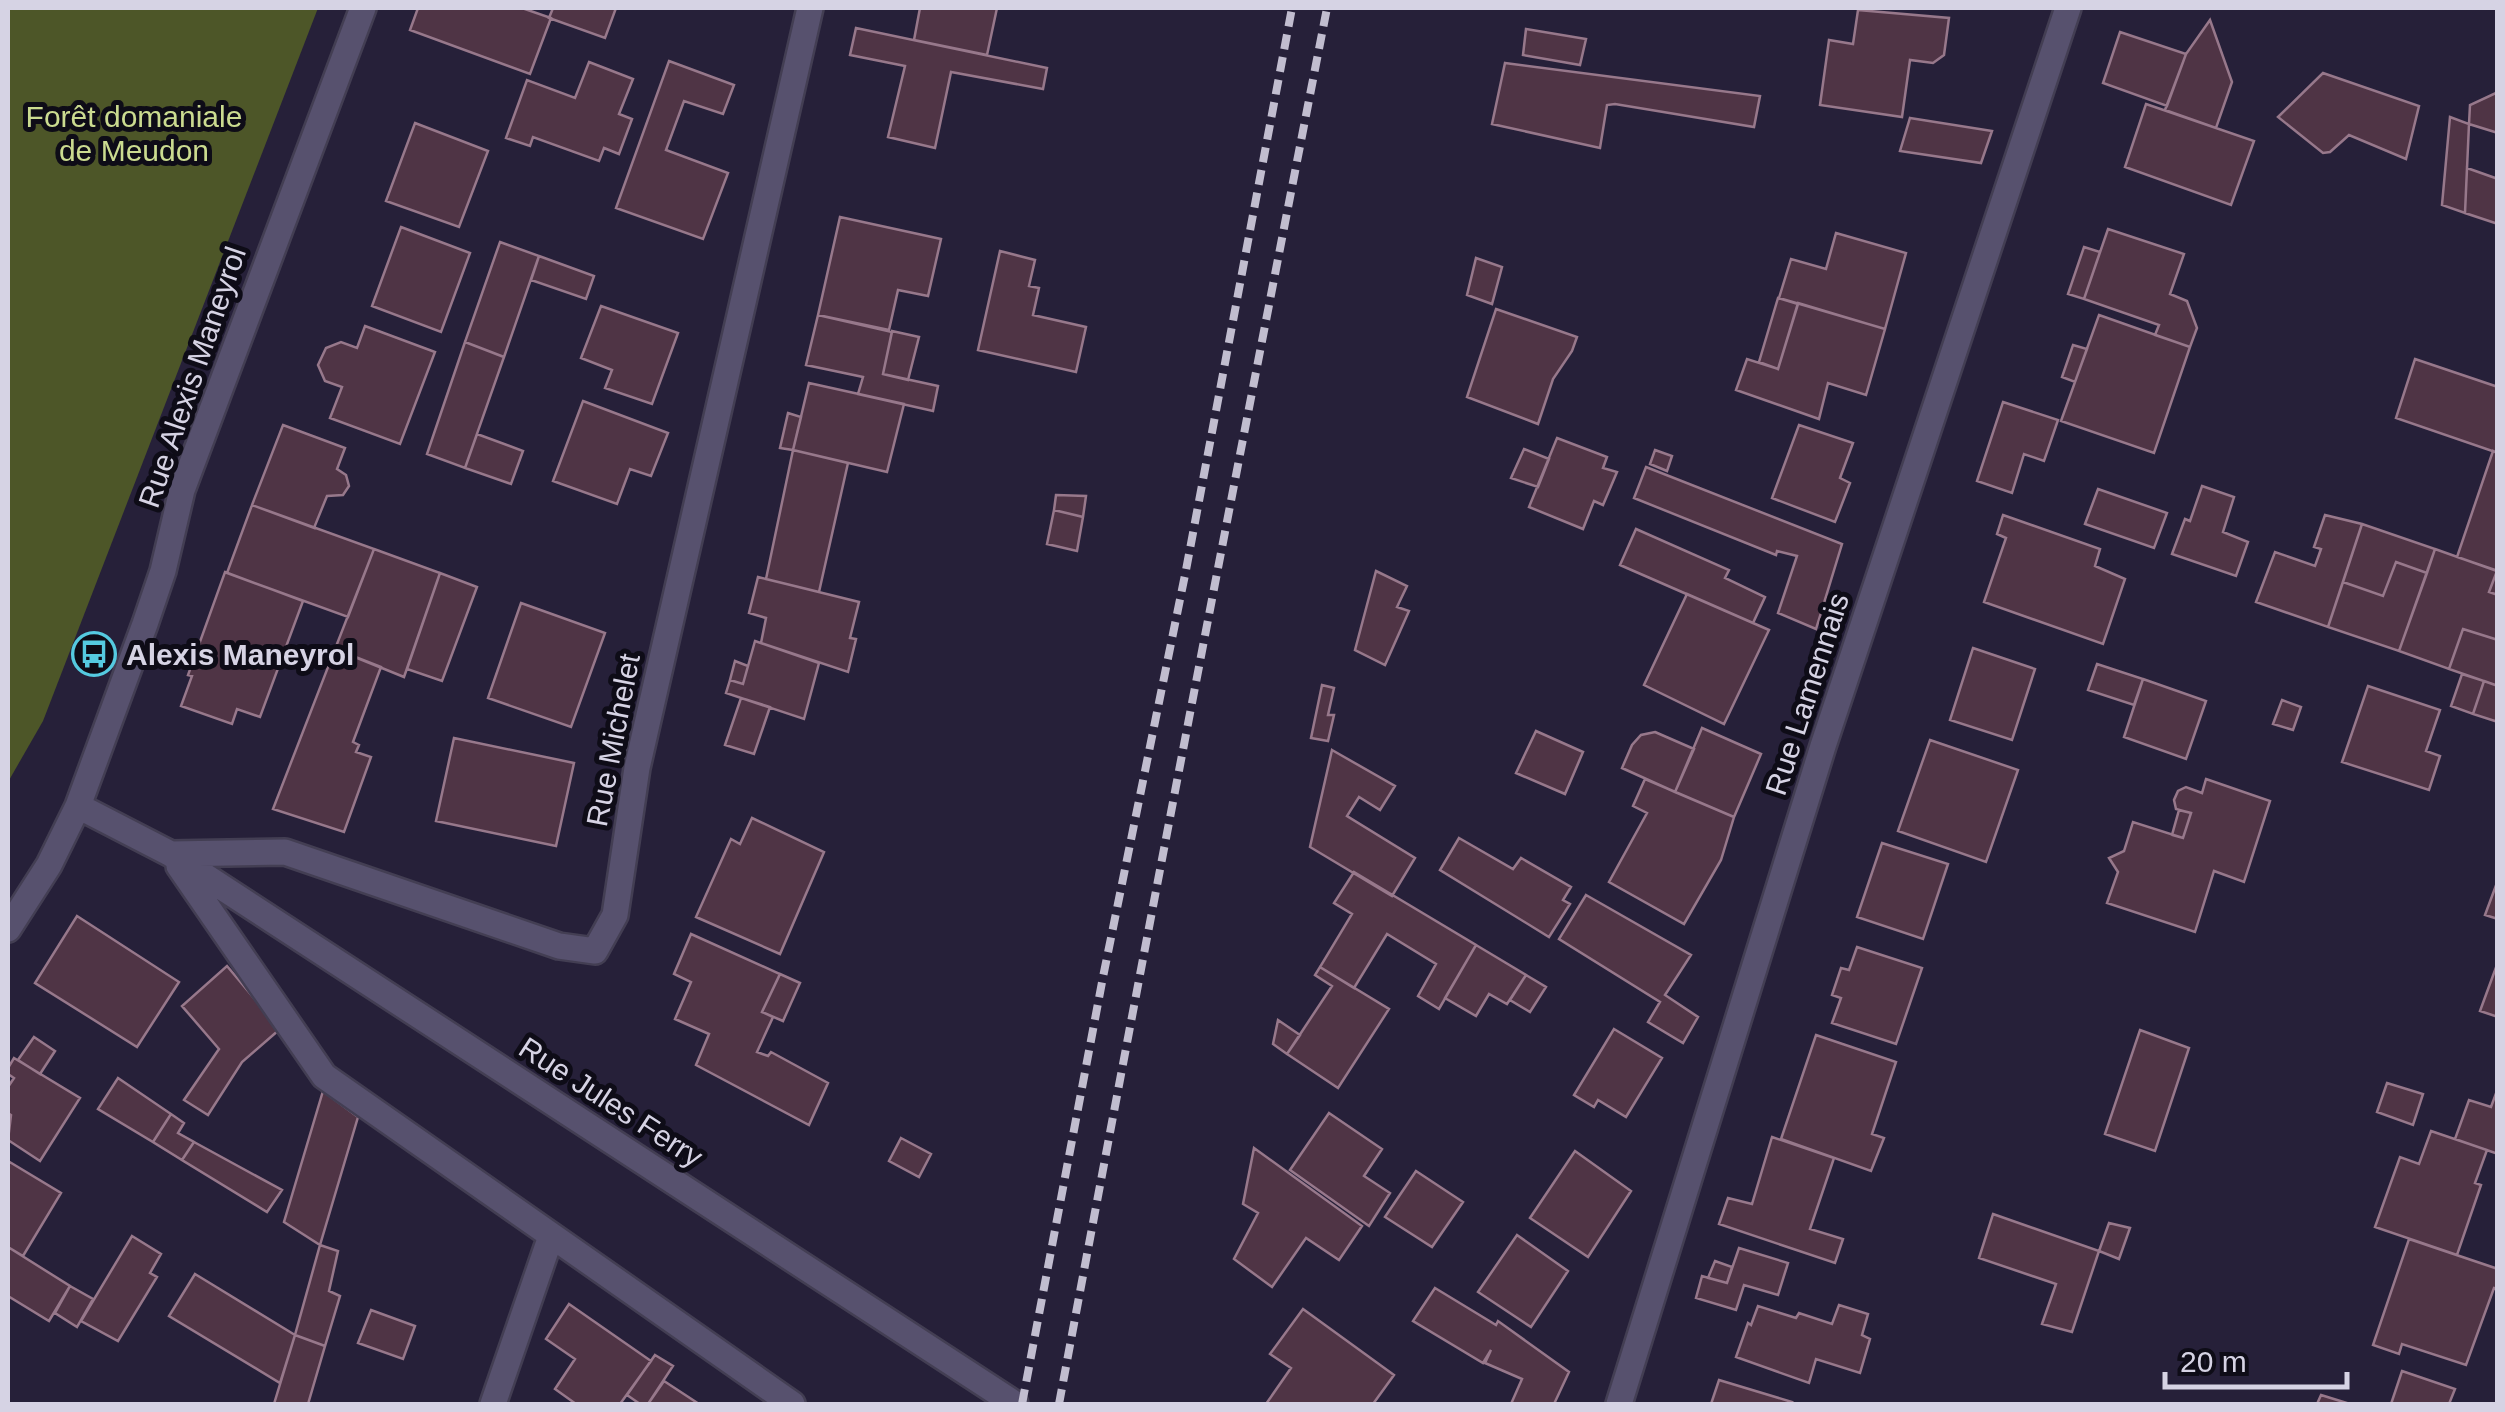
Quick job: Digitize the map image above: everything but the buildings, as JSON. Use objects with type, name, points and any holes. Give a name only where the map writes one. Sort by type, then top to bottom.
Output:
[{"type":"street","name":"Rue Alexis Maneyrol","points":[[8,929],[48,865],[78,806],[151,606],[182,490],[364,8]]},
{"type":"street","name":"Rue Michelet","points":[[78,806],[171,854],[285,852],[559,946],[596,951],[615,915],[636,768],[810,8]]},
{"type":"street","name":"Rue Lamennais","points":[[1619,1404],[1823,746],[2068,8]]},
{"type":"street","points":[[171,854],[324,1076],[792,1404]]},
{"type":"street","name":"Rue Jules Ferry","points":[[171,854],[1015,1404]]},
{"type":"street","points":[[493,1404],[550,1236]]},
{"type":"green space","name":"Forêt domaniale de Meudon","points":[[8,8],[318,8],[43,721],[8,782]]},
{"type":"railway","points":[[1022,1404],[1292,8]]},
{"type":"railway","points":[[1059,1404],[1327,8]]},
{"type":"place","name":"Alexis Maneyrol","points":[[94,654]]}]
